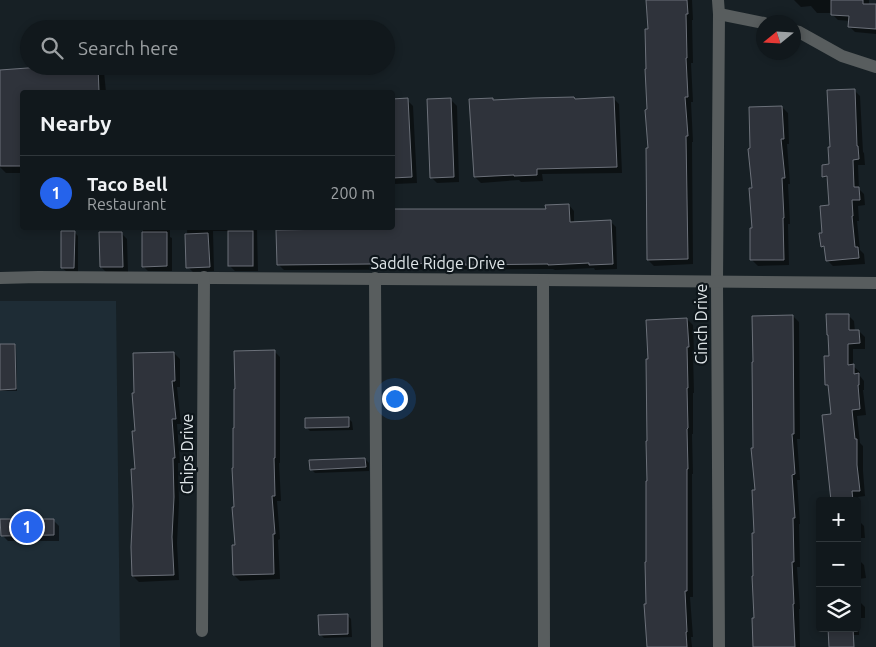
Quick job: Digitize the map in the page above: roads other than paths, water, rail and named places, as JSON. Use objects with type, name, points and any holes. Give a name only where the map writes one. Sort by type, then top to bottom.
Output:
[{"type":"street","name":"Cinch Drive","points":[[718,0],[719,647]]},
{"type":"street","points":[[719,14],[756,21]]},
{"type":"street","points":[[801,33],[842,56],[876,67]]},
{"type":"street","name":"Saddle Ridge Drive","points":[[0,278],[375,278],[876,283]]},
{"type":"street","name":"Chips Drive","points":[[202,632],[204,278]]},
{"type":"street","points":[[375,278],[377,647]]},
{"type":"street","points":[[543,280],[544,647]]},
{"type":"place","name":"Taco Bell","points":[[27,527]]}]
